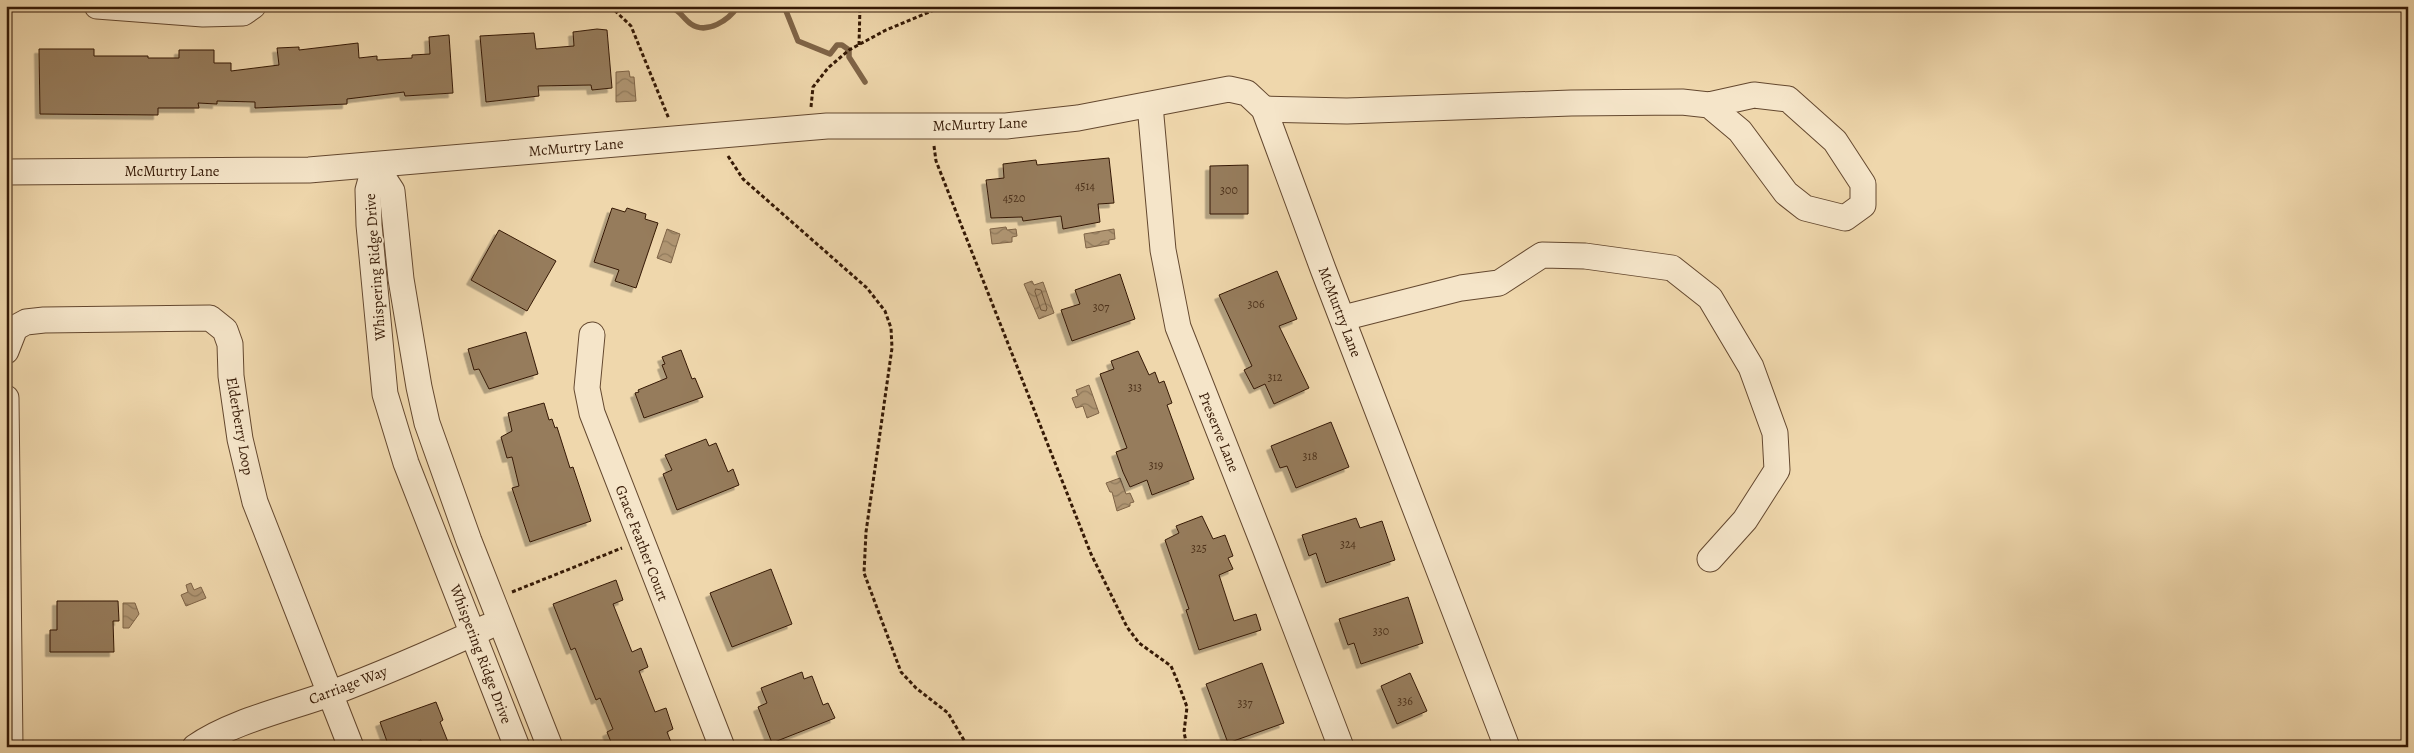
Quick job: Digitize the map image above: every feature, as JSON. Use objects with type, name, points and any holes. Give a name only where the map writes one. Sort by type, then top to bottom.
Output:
[{"type":"street","points":[[97,6],[203,14],[243,13],[253,6]]},
{"type":"street","name":"McMurtry Lane","points":[[6,172],[272,171],[375,165],[810,128],[1006,126],[1078,118],[1229,89],[1247,94],[1264,109],[1507,747]]},
{"type":"street","points":[[1264,109],[1347,111],[1571,103],[1639,104],[1682,102],[1709,105],[1754,95],[1788,99],[1834,141],[1863,184],[1863,204],[1845,218],[1805,208],[1786,193],[1740,131],[1709,105]]},
{"type":"street","name":"Preserve Lane","points":[[1150,105],[1163,250],[1178,327],[1265,548],[1340,747]]},
{"type":"street","name":"Whispering Ridge Drive","points":[[375,165],[392,191],[401,279],[427,423],[496,610],[550,747]]},
{"type":"street","name":"Whispering Ridge Drive","points":[[375,165],[368,190],[369,225],[385,394],[406,464],[517,747]]},
{"type":"street","points":[[1343,318],[1462,288],[1499,283],[1542,255],[1585,256],[1672,268],[1710,298],[1751,367],[1775,433],[1777,470],[1745,520],[1710,559]]},
{"type":"street","name":"Elderberry Loop","points":[[6,352],[15,328],[26,322],[192,317],[210,318],[226,330],[230,344],[231,376],[240,439],[255,502],[351,747]]},
{"type":"street","name":"Grace Feather Court","points":[[592,335],[588,388],[592,413],[722,747]]},
{"type":"street","points":[[6,398],[10,747]]},
{"type":"street","name":"Carriage Way","points":[[195,747],[206,739],[226,730],[330,693],[455,643],[473,634],[496,610]]},
{"type":"path","points":[[610,6],[630,26],[667,116],[680,139]]},
{"type":"path","points":[[859,45],[860,6]]},
{"type":"path","points":[[810,128],[813,87],[838,59],[849,50],[886,30],[944,6]]},
{"type":"path","points":[[931,126],[936,161],[1091,554],[1126,627],[1139,643],[1171,666],[1177,680],[1188,707],[1184,732],[1187,747]]},
{"type":"path","points":[[722,136],[730,160],[743,179],[867,288],[885,311],[891,328],[892,348],[866,532],[864,573],[901,672],[916,688],[948,713],[962,733],[968,747]]},
{"type":"path","points":[[496,610],[641,540]]},
{"type":"water","points":[[629,71],[630,77],[634,77],[636,101],[616,102],[616,72]]},
{"type":"water","points":[[1006,227],[1007,230],[1016,229],[1017,236],[1012,237],[1012,242],[992,244],[990,229]]},
{"type":"water","points":[[667,229],[680,234],[671,263],[657,258]]},
{"type":"water","points":[[1114,229],[1115,239],[1109,240],[1109,244],[1086,248],[1084,234]]},
{"type":"water","points":[[1032,281],[1034,285],[1043,282],[1054,313],[1039,319],[1024,284]]},
{"type":"water","points":[[1089,385],[1099,413],[1087,418],[1083,406],[1076,408],[1072,398],[1078,396],[1076,390]]},
{"type":"water","points":[[1120,478],[1126,494],[1130,493],[1134,502],[1130,503],[1130,506],[1117,511],[1112,492],[1110,492],[1106,483]]},
{"type":"water","points":[[191,583],[194,590],[201,587],[206,598],[186,606],[181,595],[188,592],[186,585]]},
{"type":"water","points":[[123,603],[135,603],[139,614],[129,628],[123,628]]},
{"type":"building","points":[[597,29],[607,30],[612,88],[592,90],[591,85],[538,86],[539,96],[486,102],[480,36],[534,33],[536,49],[574,46],[573,32]]},
{"type":"building","points":[[449,35],[453,93],[405,96],[404,92],[347,99],[347,104],[255,108],[255,102],[217,101],[217,104],[198,103],[199,108],[158,108],[158,115],[40,114],[39,49],[94,49],[94,56],[148,56],[148,58],[179,58],[179,50],[214,50],[214,63],[231,63],[231,71],[279,65],[277,48],[299,47],[299,50],[358,43],[359,58],[377,56],[377,60],[412,58],[412,55],[430,54],[429,37]]},
{"type":"building","points":[[1109,158],[1114,203],[1098,204],[1100,222],[1063,229],[1061,216],[1023,221],[1022,217],[991,218],[986,180],[1004,178],[1003,164],[1036,160],[1037,165]]},
{"type":"building","points":[[1248,165],[1248,214],[1210,214],[1210,166]]},
{"type":"building","points":[[612,208],[625,212],[627,208],[646,214],[645,219],[658,223],[636,288],[615,281],[619,270],[594,262]]},
{"type":"building","points":[[499,230],[556,261],[527,311],[471,280]]},
{"type":"building","points":[[1277,271],[1297,319],[1279,326],[1309,388],[1274,404],[1265,384],[1254,389],[1244,370],[1252,366],[1219,295]]},
{"type":"building","points":[[1120,274],[1135,319],[1072,341],[1061,310],[1080,304],[1075,290]]},
{"type":"building","points":[[526,332],[538,374],[489,389],[479,369],[474,370],[468,349]]},
{"type":"building","points":[[681,350],[692,379],[695,378],[703,397],[644,418],[635,393],[667,378],[662,365],[665,364],[662,357]]},
{"type":"building","points":[[1138,351],[1149,375],[1155,372],[1159,383],[1164,381],[1172,403],[1167,405],[1194,479],[1152,495],[1147,480],[1130,487],[1123,472],[1116,452],[1127,448],[1100,374],[1114,369],[1111,361]]},
{"type":"building","points":[[544,403],[549,420],[552,419],[555,428],[557,427],[570,468],[573,467],[591,521],[530,542],[512,488],[519,486],[512,457],[507,458],[501,437],[512,431],[508,413]]},
{"type":"building","points":[[1331,422],[1349,467],[1296,488],[1287,466],[1280,468],[1271,446]]},
{"type":"building","points":[[706,439],[709,446],[716,443],[728,472],[733,469],[739,485],[677,510],[663,474],[672,470],[665,455]]},
{"type":"building","points":[[1202,516],[1213,539],[1225,535],[1233,556],[1228,558],[1233,569],[1219,575],[1234,621],[1256,614],[1261,630],[1199,650],[1186,610],[1189,609],[1165,540],[1179,533],[1176,526]]},
{"type":"building","points":[[1356,518],[1360,528],[1382,521],[1395,560],[1326,583],[1316,553],[1309,556],[1302,535]]},
{"type":"building","points":[[771,569],[792,624],[732,647],[710,593]]},
{"type":"building","points":[[616,580],[623,600],[613,604],[632,652],[641,648],[648,667],[639,671],[655,712],[666,708],[673,729],[667,732],[673,747],[613,747],[607,732],[613,729],[600,698],[596,700],[575,648],[571,650],[553,604]]},
{"type":"building","points":[[1408,597],[1423,643],[1361,664],[1354,643],[1348,645],[1339,619]]},
{"type":"building","points":[[57,601],[118,601],[119,621],[113,621],[114,652],[50,652],[50,630],[57,630]]},
{"type":"building","points":[[1262,663],[1284,723],[1228,743],[1206,684]]},
{"type":"building","points":[[802,672],[804,679],[812,676],[823,705],[828,703],[835,718],[772,743],[758,707],[767,703],[761,688]]},
{"type":"building","points":[[1410,673],[1427,711],[1397,724],[1381,686]]},
{"type":"building","points":[[436,702],[443,720],[440,722],[450,747],[424,747],[421,740],[402,747],[389,747],[380,722]]},
{"type":"waterway","points":[[661,6],[674,9],[691,24],[704,28],[723,21],[738,6]]},
{"type":"waterway","points":[[784,6],[798,41],[830,54],[837,45],[842,45],[849,50],[849,57],[865,82]]}]
